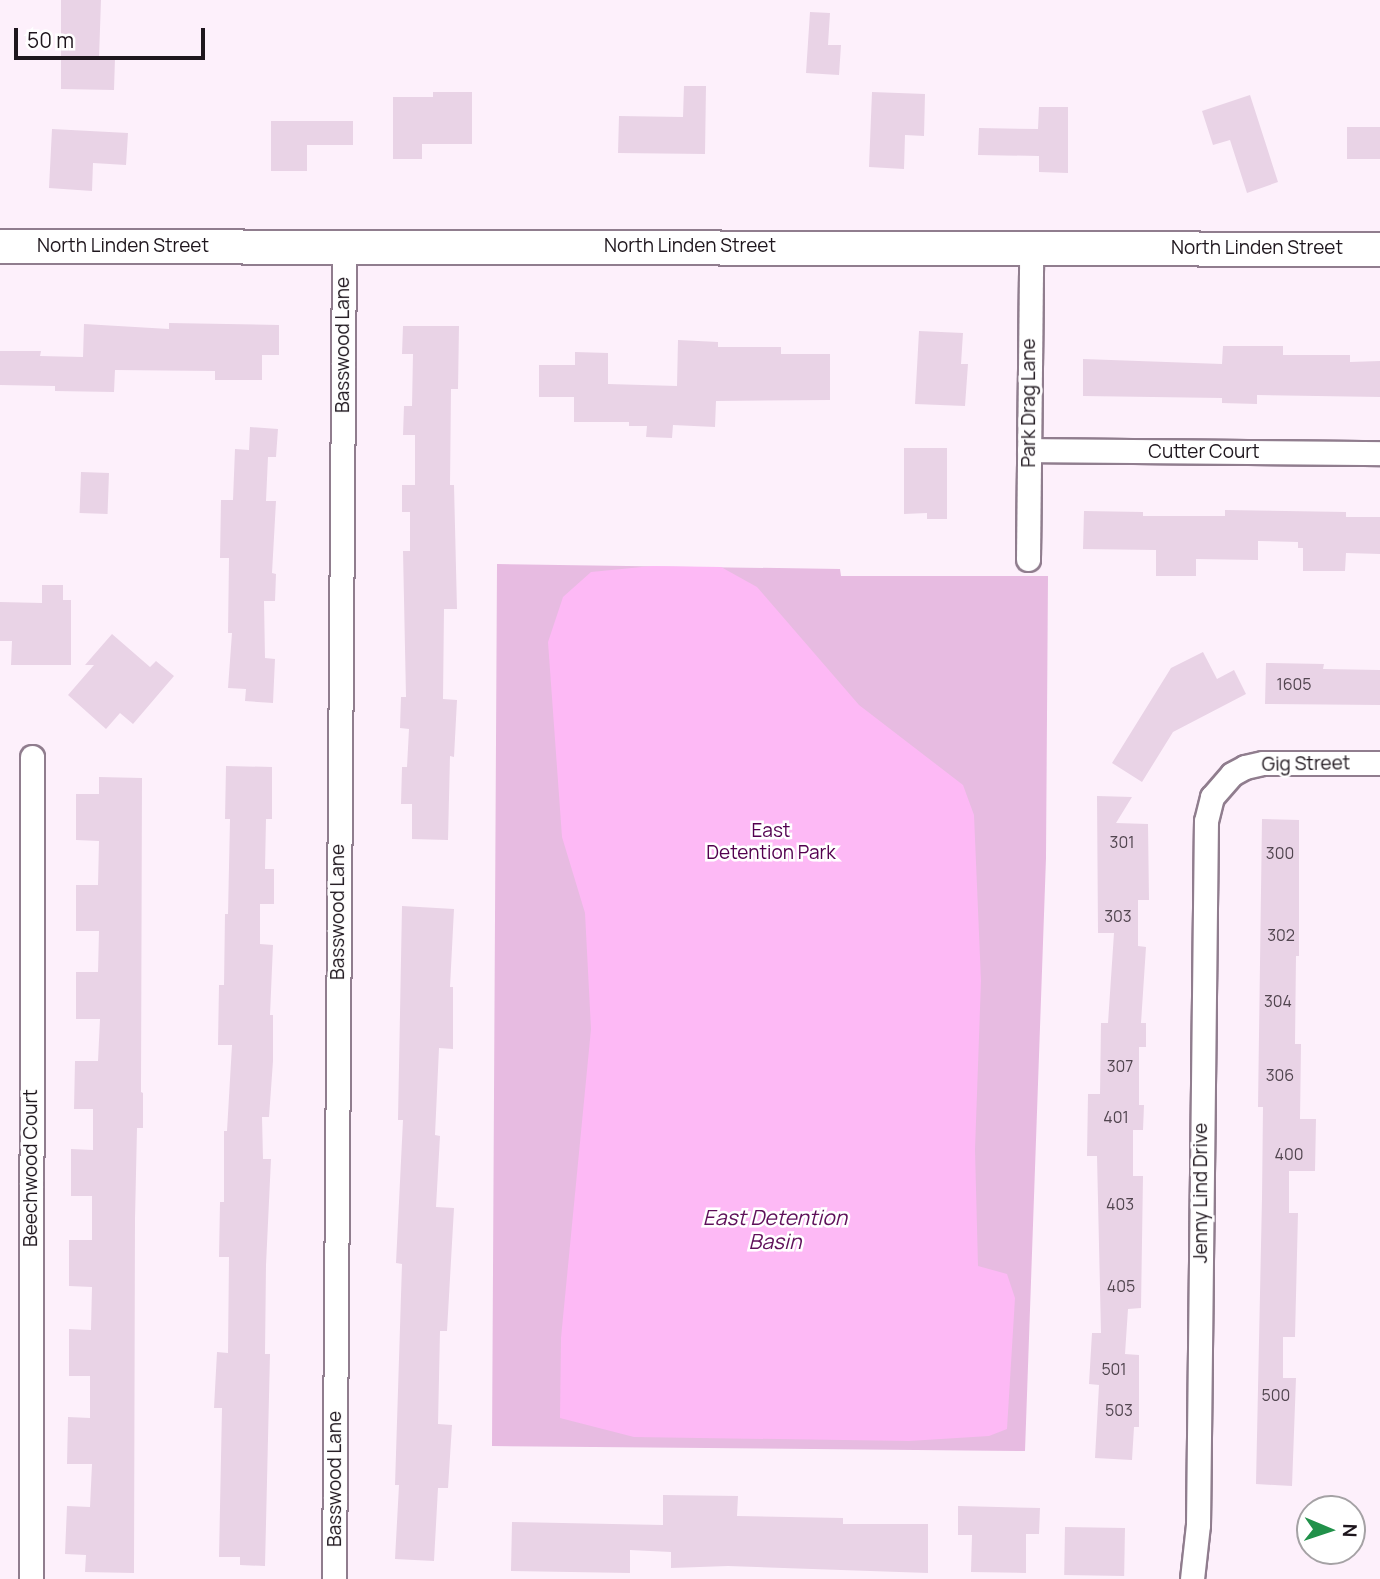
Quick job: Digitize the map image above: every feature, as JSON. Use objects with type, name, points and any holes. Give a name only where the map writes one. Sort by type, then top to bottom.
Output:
[{"type":"main road","name":"North Linden Street","points":[[0,246],[1380,249]]},
{"type":"street","name":"Basswood Lane","points":[[334,1579],[344,246]]},
{"type":"street","name":"Park Drag Lane","points":[[1028,559],[1031,247]]},
{"type":"street","name":"Cutter Court","points":[[1029,450],[1380,453]]},
{"type":"street","name":"Beechwood Court","points":[[31,1579],[32,757]]},
{"type":"street","name":"Gig Street","points":[[1210,806],[1219,785],[1245,767],[1263,763],[1380,763]]},
{"type":"street","name":"Jenny Lind Drive","points":[[1192,1579],[1198,1525],[1203,963],[1206,821],[1210,806]]},
{"type":"green space","name":"East Detention Basin","points":[[497,564],[840,569],[841,576],[1048,576],[1046,858],[1025,1451],[492,1446]]},
{"type":"water","name":"East Detention Basin","points":[[652,566],[721,567],[757,587],[859,705],[963,785],[974,815],[981,981],[975,1150],[978,1266],[1007,1274],[1015,1298],[1007,1429],[989,1436],[909,1441],[634,1437],[560,1418],[561,1338],[591,1029],[585,913],[562,837],[548,642],[563,597],[591,572]]},
{"type":"building","points":[[61,0],[101,0],[99,58],[115,58],[114,90],[61,89]]},
{"type":"building","points":[[810,12],[830,13],[828,45],[841,45],[839,75],[806,73]]},
{"type":"building","points":[[684,86],[706,86],[705,154],[618,153],[619,116],[683,117]]},
{"type":"building","points":[[433,92],[472,92],[472,144],[422,144],[422,159],[393,159],[393,97],[433,97]]},
{"type":"building","points":[[872,92],[925,94],[924,136],[905,135],[904,169],[869,167]]},
{"type":"building","points":[[1250,95],[1278,182],[1247,193],[1230,140],[1213,145],[1202,111]]},
{"type":"building","points":[[1039,107],[1068,107],[1068,173],[1039,172],[1039,156],[978,155],[979,128],[1038,129]]},
{"type":"building","points":[[271,121],[353,121],[353,145],[307,145],[307,171],[271,171]]},
{"type":"building","points":[[1347,127],[1380,127],[1380,159],[1347,159]]},
{"type":"building","points":[[52,129],[128,133],[126,165],[93,163],[92,191],[49,188]]},
{"type":"building","points":[[169,323],[279,325],[279,355],[262,355],[262,380],[215,380],[215,371],[115,370],[114,392],[55,391],[55,386],[0,385],[0,351],[41,351],[40,356],[83,357],[84,324],[169,329]]},
{"type":"building","points":[[403,326],[459,326],[458,389],[451,389],[450,485],[454,485],[457,609],[444,609],[443,699],[457,700],[454,757],[450,756],[448,840],[412,839],[412,804],[401,804],[402,767],[407,767],[409,729],[400,728],[401,697],[406,697],[403,551],[410,551],[410,512],[402,512],[402,485],[415,485],[415,435],[403,435],[404,406],[412,406],[413,354],[402,354]]},
{"type":"building","points":[[919,331],[963,333],[961,364],[968,364],[965,406],[915,404]]},
{"type":"building","points":[[678,340],[718,342],[718,347],[781,347],[781,354],[830,354],[830,400],[716,401],[715,427],[673,425],[672,438],[646,437],[647,426],[629,426],[629,422],[574,422],[574,397],[539,397],[539,365],[575,365],[575,352],[608,353],[608,384],[677,386]]},
{"type":"building","points":[[1223,346],[1283,346],[1283,355],[1350,355],[1350,362],[1380,361],[1380,397],[1257,395],[1257,404],[1222,403],[1222,398],[1083,396],[1083,359],[1222,364]]},
{"type":"building","points":[[250,427],[278,429],[276,457],[268,457],[266,501],[276,501],[272,573],[276,574],[275,601],[264,601],[265,658],[275,659],[273,703],[245,701],[246,689],[228,688],[232,633],[228,633],[229,558],[220,558],[221,500],[233,500],[235,449],[249,450]]},
{"type":"building","points":[[904,448],[947,448],[947,519],[927,519],[927,513],[904,514]]},
{"type":"building","points":[[81,472],[109,473],[108,514],[80,513]]},
{"type":"building","points":[[1225,510],[1346,512],[1346,517],[1380,517],[1380,554],[1346,553],[1345,571],[1303,571],[1303,548],[1298,548],[1298,542],[1258,541],[1258,560],[1196,559],[1196,576],[1156,576],[1156,550],[1083,549],[1084,511],[1143,512],[1143,516],[1225,516]]},
{"type":"building","points":[[42,585],[63,585],[63,600],[71,600],[71,665],[11,665],[12,641],[0,641],[0,602],[42,603]]},
{"type":"building","points":[[112,634],[150,667],[156,661],[174,676],[133,724],[120,713],[106,729],[68,695],[94,665],[85,665]]},
{"type":"building","points":[[1203,652],[1217,679],[1234,670],[1246,694],[1173,732],[1142,782],[1112,763],[1171,668]]},
{"type":"building","points":[[1266,663],[1324,664],[1323,669],[1380,670],[1380,705],[1265,704]]},
{"type":"building","points":[[226,766],[272,767],[272,819],[266,819],[265,869],[274,869],[274,904],[260,904],[260,944],[273,945],[270,1015],[273,1015],[273,1061],[269,1117],[262,1117],[263,1159],[271,1159],[266,1265],[265,1354],[270,1354],[265,1566],[240,1565],[240,1557],[219,1557],[222,1408],[214,1408],[217,1352],[228,1353],[229,1257],[219,1257],[220,1202],[224,1202],[224,1131],[227,1131],[232,1045],[218,1045],[219,985],[224,985],[225,914],[228,914],[230,819],[225,819]]},
{"type":"building","points":[[99,777],[142,778],[143,1128],[137,1128],[135,1219],[134,1573],[85,1572],[86,1555],[65,1554],[67,1506],[90,1507],[92,1464],[67,1464],[68,1417],[90,1418],[90,1376],[69,1376],[69,1329],[91,1330],[92,1287],[69,1286],[69,1240],[92,1240],[92,1196],[71,1196],[71,1149],[93,1150],[93,1109],[74,1109],[75,1061],[98,1061],[100,1019],[76,1019],[76,972],[98,972],[99,931],[76,931],[76,885],[98,885],[99,841],[76,840],[76,794],[99,794]]},
{"type":"building","points":[[1097,796],[1132,797],[1116,823],[1148,824],[1149,900],[1138,900],[1138,946],[1146,947],[1141,1023],[1146,1023],[1146,1047],[1139,1047],[1139,1105],[1144,1105],[1143,1130],[1133,1130],[1133,1176],[1143,1176],[1141,1308],[1128,1309],[1125,1354],[1139,1355],[1139,1427],[1134,1427],[1132,1460],[1095,1458],[1099,1385],[1089,1384],[1092,1333],[1101,1333],[1097,1156],[1087,1156],[1088,1094],[1100,1094],[1101,1023],[1108,1023],[1114,933],[1098,933]]},
{"type":"building","points":[[1262,819],[1299,820],[1299,956],[1296,956],[1295,1044],[1301,1044],[1300,1119],[1316,1119],[1315,1171],[1289,1171],[1289,1213],[1298,1213],[1295,1337],[1283,1337],[1283,1378],[1296,1378],[1292,1486],[1256,1484],[1263,1107],[1258,1107]]},
{"type":"building","points":[[402,906],[454,909],[450,987],[453,987],[453,1049],[439,1048],[435,1135],[440,1136],[436,1207],[454,1208],[447,1331],[440,1331],[438,1424],[452,1425],[448,1488],[438,1488],[434,1561],[395,1559],[399,1485],[395,1485],[402,1264],[396,1263],[403,1120],[398,1120]]},
{"type":"building","points":[[663,1495],[738,1496],[737,1516],[843,1518],[843,1524],[928,1524],[928,1573],[728,1566],[671,1568],[671,1552],[630,1550],[630,1573],[511,1571],[512,1522],[663,1525]]},
{"type":"building","points":[[958,1506],[1040,1508],[1039,1534],[1026,1534],[1026,1573],[971,1572],[972,1535],[958,1535]]},
{"type":"building","points":[[1065,1527],[1125,1528],[1124,1576],[1064,1575]]},
{"type":"park label","name":"East Detention Park","points":[[771,842]]}]
